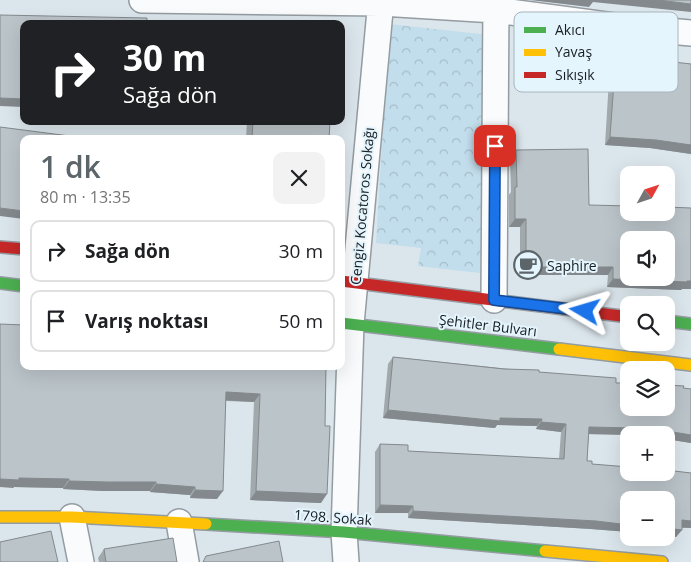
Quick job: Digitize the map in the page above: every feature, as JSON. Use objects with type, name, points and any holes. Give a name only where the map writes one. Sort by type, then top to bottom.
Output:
[{"type":"street","points":[[142,0],[381,1],[495,5],[535,12]]},
{"type":"street","name":"Cengiz Kocatoros Sokağı","points":[[346,562],[344,532],[348,282],[381,1]]},
{"type":"street","points":[[494,300],[495,5]]},
{"type":"street","points":[[678,32],[691,33]]},
{"type":"street","points":[[0,247],[20,249]]},
{"type":"street","name":"Şehitler Bulvarı","points":[[348,282],[620,316]]},
{"type":"street","points":[[0,283],[20,286]]},
{"type":"street","points":[[675,322],[691,324]]},
{"type":"street","name":"Şehitler Bulvarı","points":[[346,323],[691,365]]},
{"type":"street","name":"1798. Sokak","points":[[0,517],[72,517],[344,532],[654,562]]},
{"type":"street","points":[[72,517],[81,562]]},
{"type":"street","points":[[179,522],[186,562]]},
{"type":"street","points":[[344,532],[374,547],[577,562]]},
{"type":"green space","points":[[389,24],[490,35],[480,273],[418,266],[421,248],[376,243]]},
{"type":"building","points":[[658,0],[691,0],[691,4]]},
{"type":"building","points":[[0,15],[147,18],[147,20],[20,20],[20,99],[0,98]]},
{"type":"building","points":[[678,63],[691,64],[691,145],[656,140],[610,137],[613,92],[678,92]]},
{"type":"building","points":[[253,125],[330,125],[329,135],[252,135]]},
{"type":"building","points":[[0,127],[62,135],[20,135],[20,210],[0,208]]},
{"type":"building","points":[[588,149],[589,205],[620,206],[620,221],[675,221],[675,207],[691,208],[691,281],[675,282],[675,231],[620,231],[620,279],[613,279],[613,267],[526,267],[526,219],[515,219],[515,187],[517,187],[516,150]]},
{"type":"building","points":[[0,324],[20,325],[20,370],[326,370],[325,426],[330,426],[327,494],[256,491],[260,394],[226,392],[223,491],[195,490],[195,487],[156,484],[156,482],[0,479]]},
{"type":"building","points":[[393,357],[504,369],[539,370],[539,372],[616,378],[616,383],[620,383],[620,416],[675,416],[675,386],[684,386],[683,388],[691,389],[691,435],[675,432],[675,426],[589,427],[587,461],[592,461],[592,464],[620,466],[620,481],[675,481],[675,471],[691,473],[691,521],[682,520],[682,530],[675,529],[675,491],[620,491],[620,524],[413,511],[413,506],[380,505],[380,444],[408,445],[408,451],[564,459],[566,424],[541,422],[542,419],[500,418],[500,421],[388,410]]},
{"type":"building","points":[[51,531],[58,562],[0,562],[0,542]]},
{"type":"building","points":[[173,538],[177,562],[106,562],[104,549]]},
{"type":"building","points":[[279,541],[283,562],[203,562],[206,556]]},
{"type":"traffic: fast","points":[[0,283],[20,286]]},
{"type":"traffic: fast","points":[[675,322],[691,324]]},
{"type":"traffic: fast","points":[[345,323],[559,349]]},
{"type":"traffic: fast","points":[[206,524],[344,532],[545,551]]},
{"type":"traffic: slow","points":[[559,349],[691,365]]},
{"type":"traffic: slow","points":[[0,517],[72,517],[206,524]]},
{"type":"traffic: slow","points":[[545,551],[662,562]]},
{"type":"traffic: jam","points":[[0,247],[20,249]]},
{"type":"traffic: jam","points":[[345,282],[620,316]]},
{"type":"place","name":"Saphire","points":[[528,265]]},
{"type":"route","points":[[495,146],[494,300],[585,311]]}]
